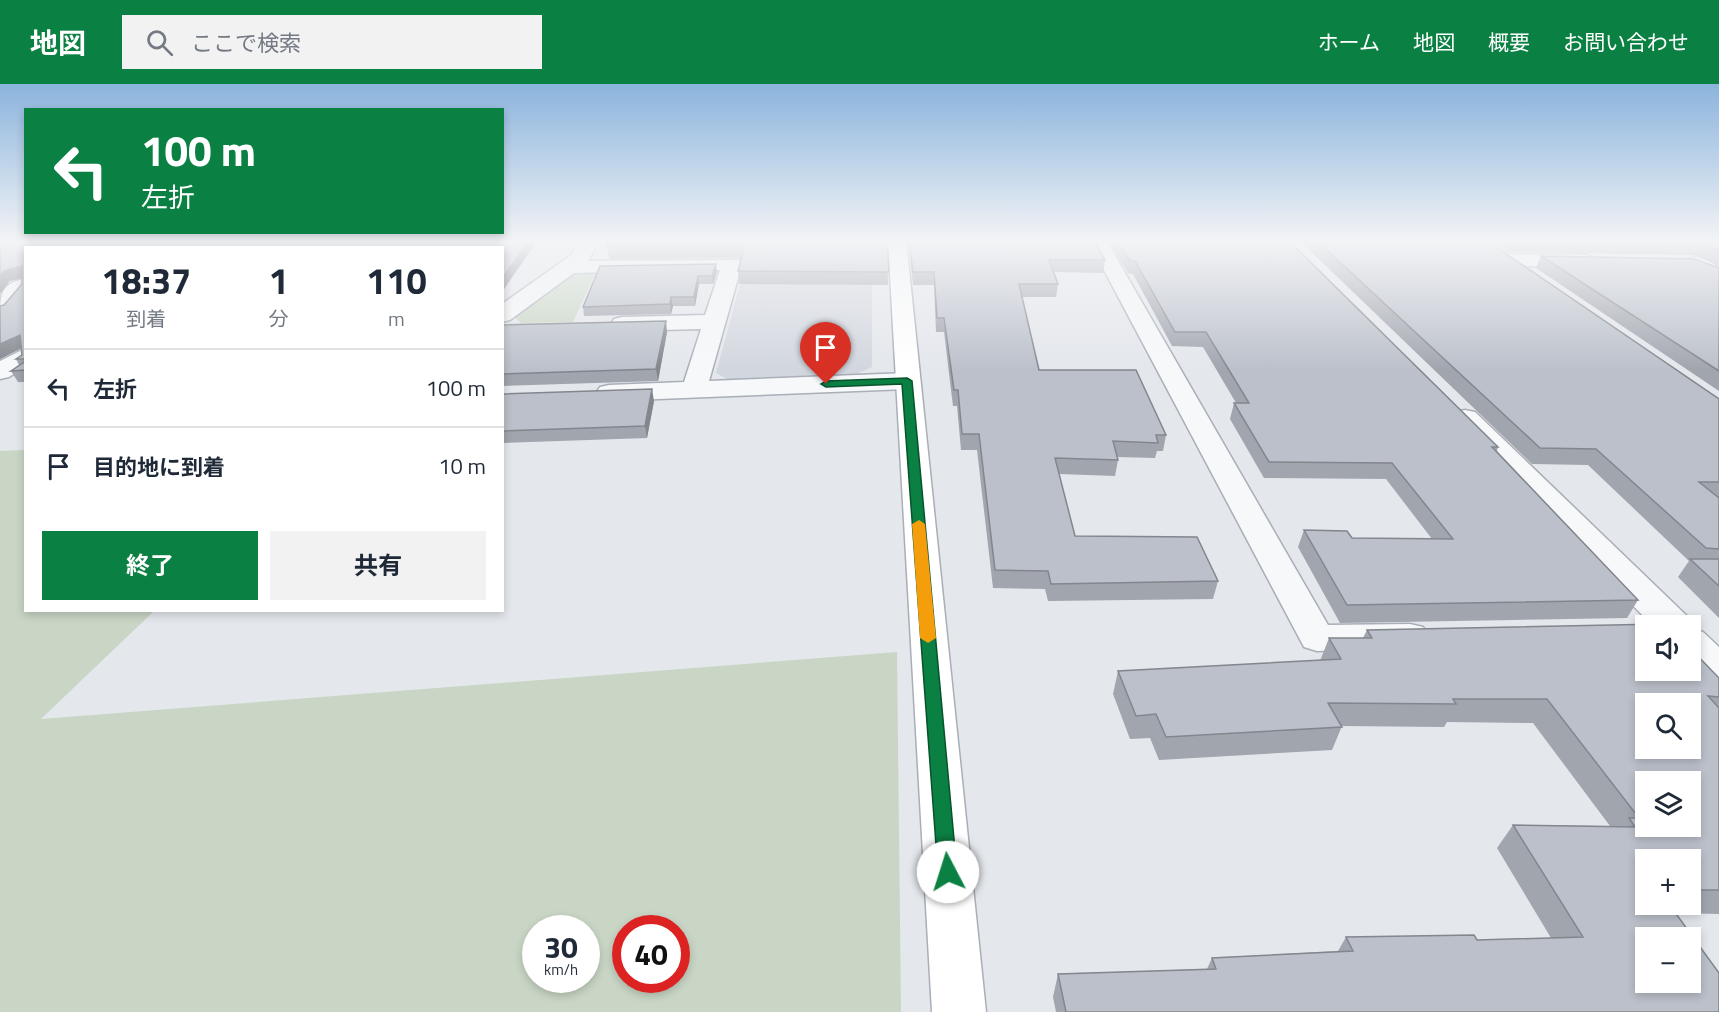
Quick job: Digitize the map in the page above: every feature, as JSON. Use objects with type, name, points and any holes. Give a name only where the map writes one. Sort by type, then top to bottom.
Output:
[{"type":"street","points":[[504,314],[546,283]]},
{"type":"street","points":[[694,390],[726,283]]},
{"type":"street","points":[[900,283],[959,1012]]},
{"type":"street","points":[[1121,283],[1317,638],[1434,636]]},
{"type":"street","points":[[0,309],[15,290],[24,285]]},
{"type":"street","points":[[596,325],[713,322]]},
{"type":"street","points":[[504,327],[526,326]]},
{"type":"street","points":[[0,372],[24,356]]},
{"type":"street","points":[[586,394],[907,381]]},
{"type":"street","points":[[1446,399],[1664,615]]},
{"type":"street","points":[[1701,632],[1719,633]]},
{"type":"street","points":[[1701,652],[1719,669]]},
{"type":"shaded area","points":[[740,283],[872,283],[872,367],[850,377],[733,382],[716,373]]},
{"type":"green space","points":[[559,283],[591,283],[573,322],[521,323],[512,315]]},
{"type":"green space","points":[[24,450],[24,612],[153,612],[41,719],[897,652],[901,1012],[0,1012],[0,451]]},
{"type":"building","points":[[24,283],[24,359],[16,359],[22,355],[20,335],[0,344],[0,306],[4,305]]},
{"type":"building","points":[[593,283],[697,283],[694,297],[671,297],[670,304],[583,307]]},
{"type":"building","points":[[935,283],[1058,283],[1019,284],[1039,370],[1136,370],[1166,435],[1156,435],[1158,443],[1113,441],[1118,460],[1055,458],[1075,536],[1197,537],[1218,581],[1051,584],[1048,571],[995,570],[979,434],[962,434],[958,390],[954,390],[944,318],[937,318]]},
{"type":"building","points":[[1148,283],[1332,283],[1498,447],[1492,447],[1638,600],[1347,605],[1304,530],[1347,531],[1352,538],[1453,539],[1392,463],[1269,462],[1234,403],[1249,403],[1206,332],[1175,332]]},
{"type":"building","points":[[1363,283],[1549,283],[1719,399],[1719,482],[1699,482],[1719,498],[1719,549],[1706,548],[1596,449],[1540,448]]},
{"type":"building","points":[[1583,283],[1719,283],[1719,371]]},
{"type":"building","points":[[666,321],[656,369],[504,374],[504,325]]},
{"type":"building","points":[[24,362],[24,370],[11,371]]},
{"type":"building","points":[[652,389],[645,426],[504,431],[504,394]]},
{"type":"building","points":[[1690,559],[1719,559],[1719,586]]},
{"type":"building","points":[[1635,625],[1635,681],[1701,681],[1701,659],[1719,678],[1719,697],[1708,696],[1719,708],[1719,890],[1701,890],[1701,849],[1635,849],[1635,915],[1677,915],[1686,927],[1635,927],[1635,993],[1701,993],[1701,948],[1719,973],[1719,1012],[1066,1012],[1058,974],[1216,969],[1212,958],[1353,951],[1346,937],[1474,935],[1477,940],[1583,937],[1513,825],[1635,827],[1635,837],[1701,837],[1701,771],[1635,771],[1635,813],[1547,699],[1453,699],[1456,704],[1328,703],[1342,727],[1166,737],[1156,714],[1136,716],[1118,671],[1341,659],[1329,638],[1372,638],[1367,630]]},
{"type":"building","points":[[1629,818],[1635,818],[1635,827]]},
{"type":"slow traffic","points":[[919,524],[928,638]]},
{"type":"route","points":[[826,384],[907,381],[948,872]]}]
